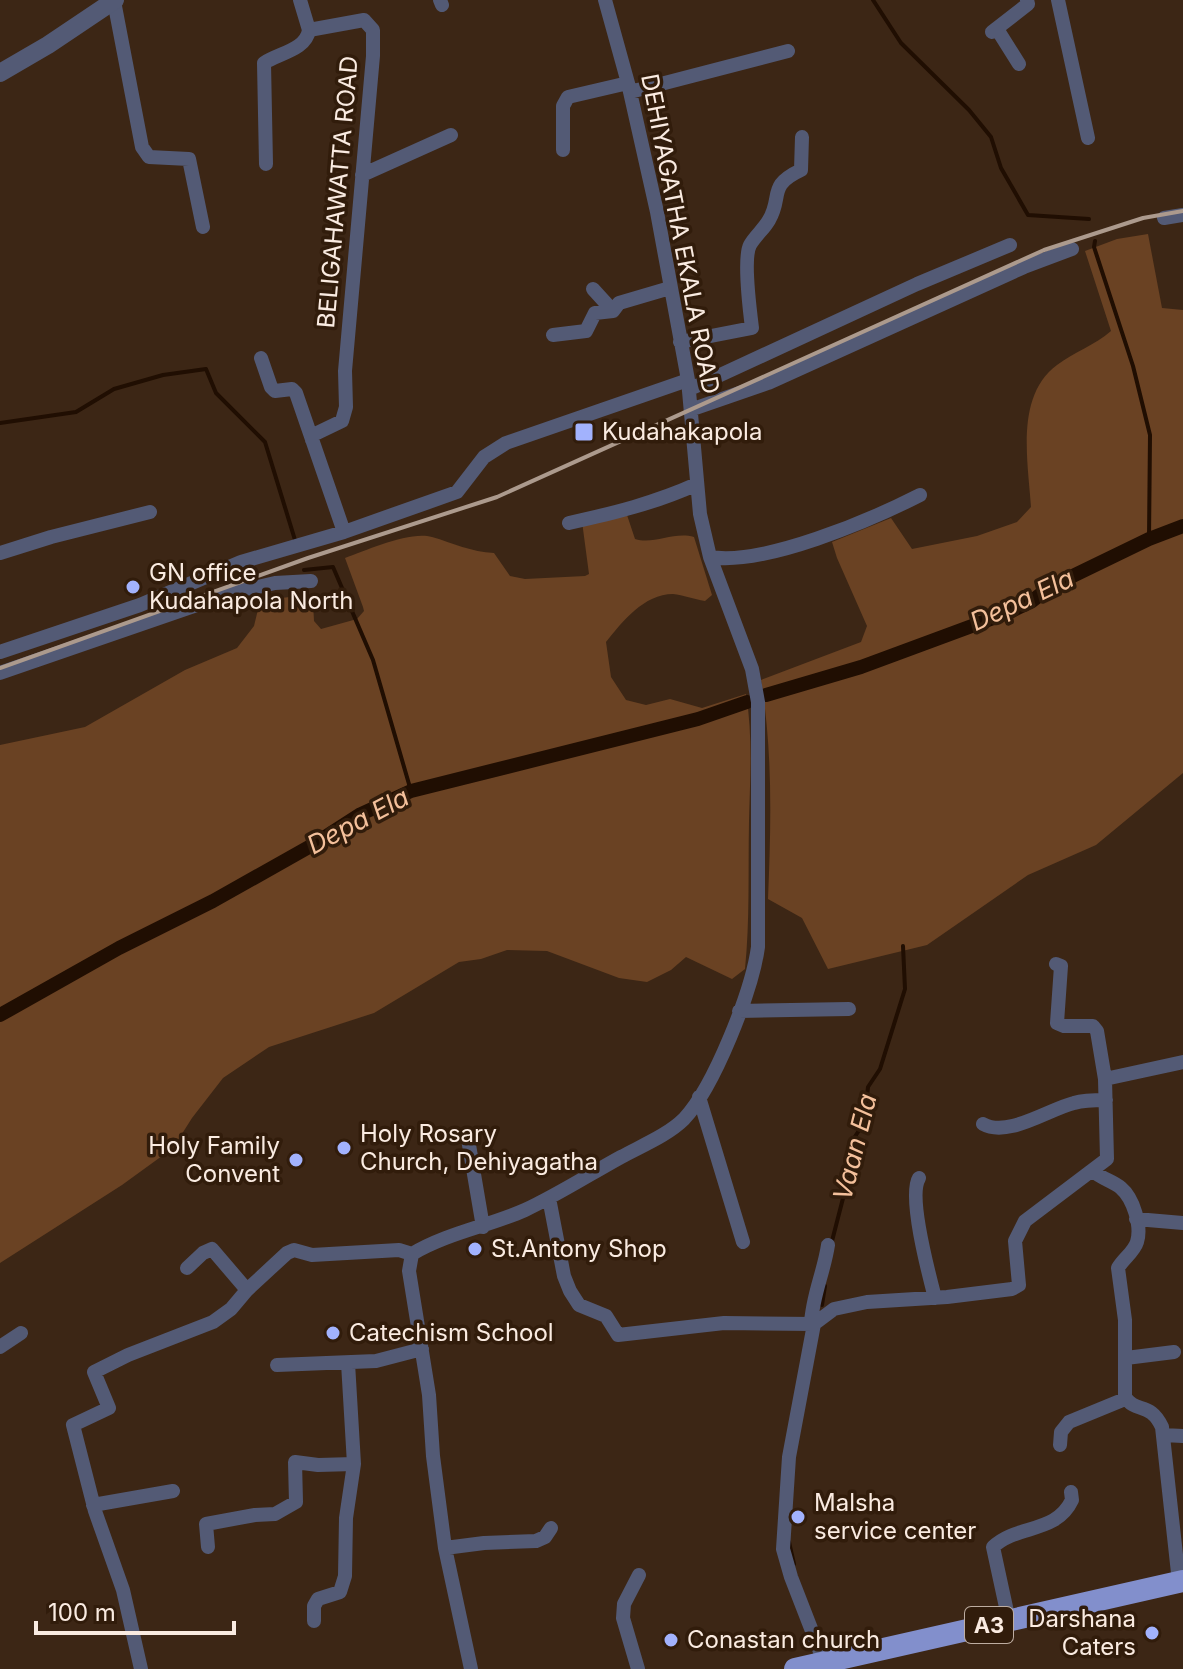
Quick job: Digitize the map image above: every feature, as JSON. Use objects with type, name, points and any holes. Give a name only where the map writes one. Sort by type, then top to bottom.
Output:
[{"type":"highway","name":"A3","points":[[795,1669],[1182,1586]]},
{"type":"highway","name":"A3","points":[[861,1669],[1182,1586]]},
{"type":"street","points":[[0,73],[114,0],[142,147],[149,157],[189,159],[203,227]]},
{"type":"street","points":[[266,164],[264,63],[302,45],[307,39],[309,30],[300,0]]},
{"type":"street","name":"DEHIYAGATHA EKALA ROAD","points":[[412,1254],[549,1198],[682,1121],[699,1097],[739,1011],[758,947],[758,702],[752,669],[710,557],[700,514],[689,384],[657,212],[629,87],[605,0]]},
{"type":"street","points":[[1058,0],[1088,138]]},
{"type":"street","points":[[1019,64],[994,31],[1030,1]]},
{"type":"street","name":"BELIGAHAWATTA ROAD","points":[[309,30],[364,20],[373,30],[345,371],[345,414],[342,421],[315,434],[312,440]]},
{"type":"street","points":[[563,150],[563,106],[568,97],[629,87],[788,51]]},
{"type":"street","points":[[362,175],[451,135]]},
{"type":"street","points":[[680,342],[752,328],[748,304],[748,248],[771,218],[775,193],[785,177],[801,170],[802,137]]},
{"type":"street","points":[[1164,218],[1183,215]]},
{"type":"street","points":[[0,652],[140,605],[241,562],[344,532],[457,492],[484,457],[506,443],[689,384],[1010,245]]},
{"type":"street","points":[[693,409],[768,383],[1024,267],[1072,249]]},
{"type":"street","points":[[553,335],[586,331],[595,313],[613,311],[619,303],[670,288]]},
{"type":"street","points":[[593,289],[613,311]]},
{"type":"street","points":[[261,358],[271,387],[275,391],[292,389],[296,393],[344,532]]},
{"type":"street","points":[[569,523],[633,509],[697,484]]},
{"type":"street","points":[[710,557],[725,559],[795,545],[891,510],[920,495]]},
{"type":"street","points":[[0,553],[150,512]]},
{"type":"street","points":[[0,673],[232,593],[257,586],[311,581]]},
{"type":"street","points":[[549,1198],[564,1276],[570,1291],[579,1305],[606,1316],[618,1335],[724,1323],[813,1324],[834,1309],[867,1302],[1012,1289],[1019,1285],[1015,1241],[1025,1221],[1107,1159],[1105,1079],[1097,1031],[1093,1026],[1064,1026],[1057,1023],[1061,966],[1056,964]]},
{"type":"street","points":[[739,1011],[849,1009]]},
{"type":"street","points":[[1105,1079],[1183,1062]]},
{"type":"street","points":[[699,1097],[743,1242]]},
{"type":"street","points":[[983,1124],[990,1128],[1012,1126],[1074,1103],[1106,1100]]},
{"type":"street","points":[[468,1139],[483,1227]]},
{"type":"street","points":[[1093,1171],[1102,1179],[1119,1185],[1130,1197],[1136,1219],[1137,1241],[1118,1268],[1125,1320],[1125,1399],[1129,1404],[1157,1416],[1163,1435],[1182,1586]]},
{"type":"street","points":[[919,1178],[914,1192],[935,1298]]},
{"type":"street","points":[[1136,1219],[1183,1223]]},
{"type":"street","points":[[824,1662],[783,1549],[789,1457],[813,1324],[811,1304],[823,1274],[828,1245]]},
{"type":"street","points":[[187,1268],[212,1249],[247,1290]]},
{"type":"street","points":[[141,1669],[123,1590],[93,1505],[73,1425],[109,1408],[94,1372],[128,1355],[213,1322],[231,1309],[287,1253],[294,1250],[312,1255],[399,1250],[412,1254],[409,1271],[422,1349],[445,1548],[471,1669]]},
{"type":"street","points":[[0,1347],[21,1333]]},
{"type":"street","points":[[277,1365],[376,1361],[422,1349]]},
{"type":"street","points":[[1126,1358],[1174,1352]]},
{"type":"street","points":[[314,1621],[314,1606],[318,1599],[340,1592],[345,1576],[346,1518],[354,1464],[348,1363]]},
{"type":"street","points":[[1060,1445],[1061,1432],[1069,1422],[1125,1399]]},
{"type":"street","points":[[1163,1435],[1183,1436]]},
{"type":"street","points":[[208,1547],[206,1524],[275,1514],[296,1502],[295,1462],[354,1464]]},
{"type":"street","points":[[93,1505],[173,1491]]},
{"type":"street","points":[[1009,1621],[993,1547],[1002,1539],[1041,1528],[1063,1515],[1072,1500],[1071,1492]]},
{"type":"street","points":[[445,1548],[536,1541],[545,1537],[551,1528]]},
{"type":"street","points":[[638,1669],[623,1618],[624,1604],[639,1575]]},
{"type":"shaded area","points":[[1148,234],[1162,308],[1183,310],[1183,773],[1096,845],[1028,875],[927,945],[828,969],[802,918],[768,899],[769,762],[761,680],[861,642],[867,626],[832,542],[891,518],[912,549],[977,536],[1017,522],[1031,507],[1027,430],[1035,394],[1044,378],[1057,365],[1111,331],[1085,251],[1117,239]]},
{"type":"shaded area","points":[[625,509],[635,539],[694,537],[712,595],[705,601],[673,594],[662,595],[635,610],[612,634],[606,642],[611,677],[626,700],[646,705],[670,699],[702,708],[746,694],[750,758],[745,969],[732,979],[686,957],[671,970],[647,982],[619,978],[547,951],[507,950],[481,959],[459,962],[374,1013],[269,1047],[223,1078],[173,1148],[122,1185],[0,1263],[0,745],[85,727],[185,670],[237,648],[254,626],[261,597],[300,597],[313,602],[314,621],[321,629],[357,619],[364,611],[345,558],[388,542],[423,536],[494,553],[510,576],[525,579],[585,576],[589,574],[581,514]]},
{"type":"waterway","points":[[873,0],[901,43],[969,110],[991,137],[1001,168],[1028,215],[1089,219]]},
{"type":"waterway","points":[[1095,241],[1094,247],[1133,366],[1150,435],[1149,539]]},
{"type":"waterway","points":[[0,423],[76,412],[114,389],[163,375],[206,369],[216,393],[265,442],[295,540]]},
{"type":"waterway","name":"Depa Ela","points":[[766,695],[861,667],[1007,613],[1032,601],[1050,587],[1183,526]]},
{"type":"waterway","points":[[304,570],[333,567],[373,660],[411,791]]},
{"type":"waterway","name":"Depa Ela","points":[[0,1015],[119,948],[213,901],[361,814],[411,791],[698,719],[747,702]]},
{"type":"waterway","name":"Vaan Ela","points":[[832,1241],[849,1175],[852,1141],[864,1123],[868,1087],[880,1069],[905,989],[903,946]]},
{"type":"waterway","name":"Vaan Ela","points":[[822,1305],[825,1286]]},
{"type":"waterway","name":"Vaan Ela","points":[[789,1542],[794,1564]]},
{"type":"railway","points":[[0,668],[308,558],[497,497],[1044,250],[1143,218],[1183,211]]},
{"type":"place","name":"Kudahakapola","points":[[584,432]]},
{"type":"place","name":"GN office Kudahapola North","points":[[133,587]]},
{"type":"place","name":"Holy Rosary Church, Dehiyagatha","points":[[344,1148]]},
{"type":"place","name":"Holy Family Convent","points":[[296,1160]]},
{"type":"place","name":"St.Antony Shop","points":[[475,1249]]},
{"type":"place","name":"Catechism School","points":[[333,1333]]},
{"type":"place","name":"Malsha service center","points":[[798,1517]]},
{"type":"place","name":"Darshana Caters","points":[[1152,1633]]},
{"type":"place","name":"Conastan church","points":[[671,1640]]}]
